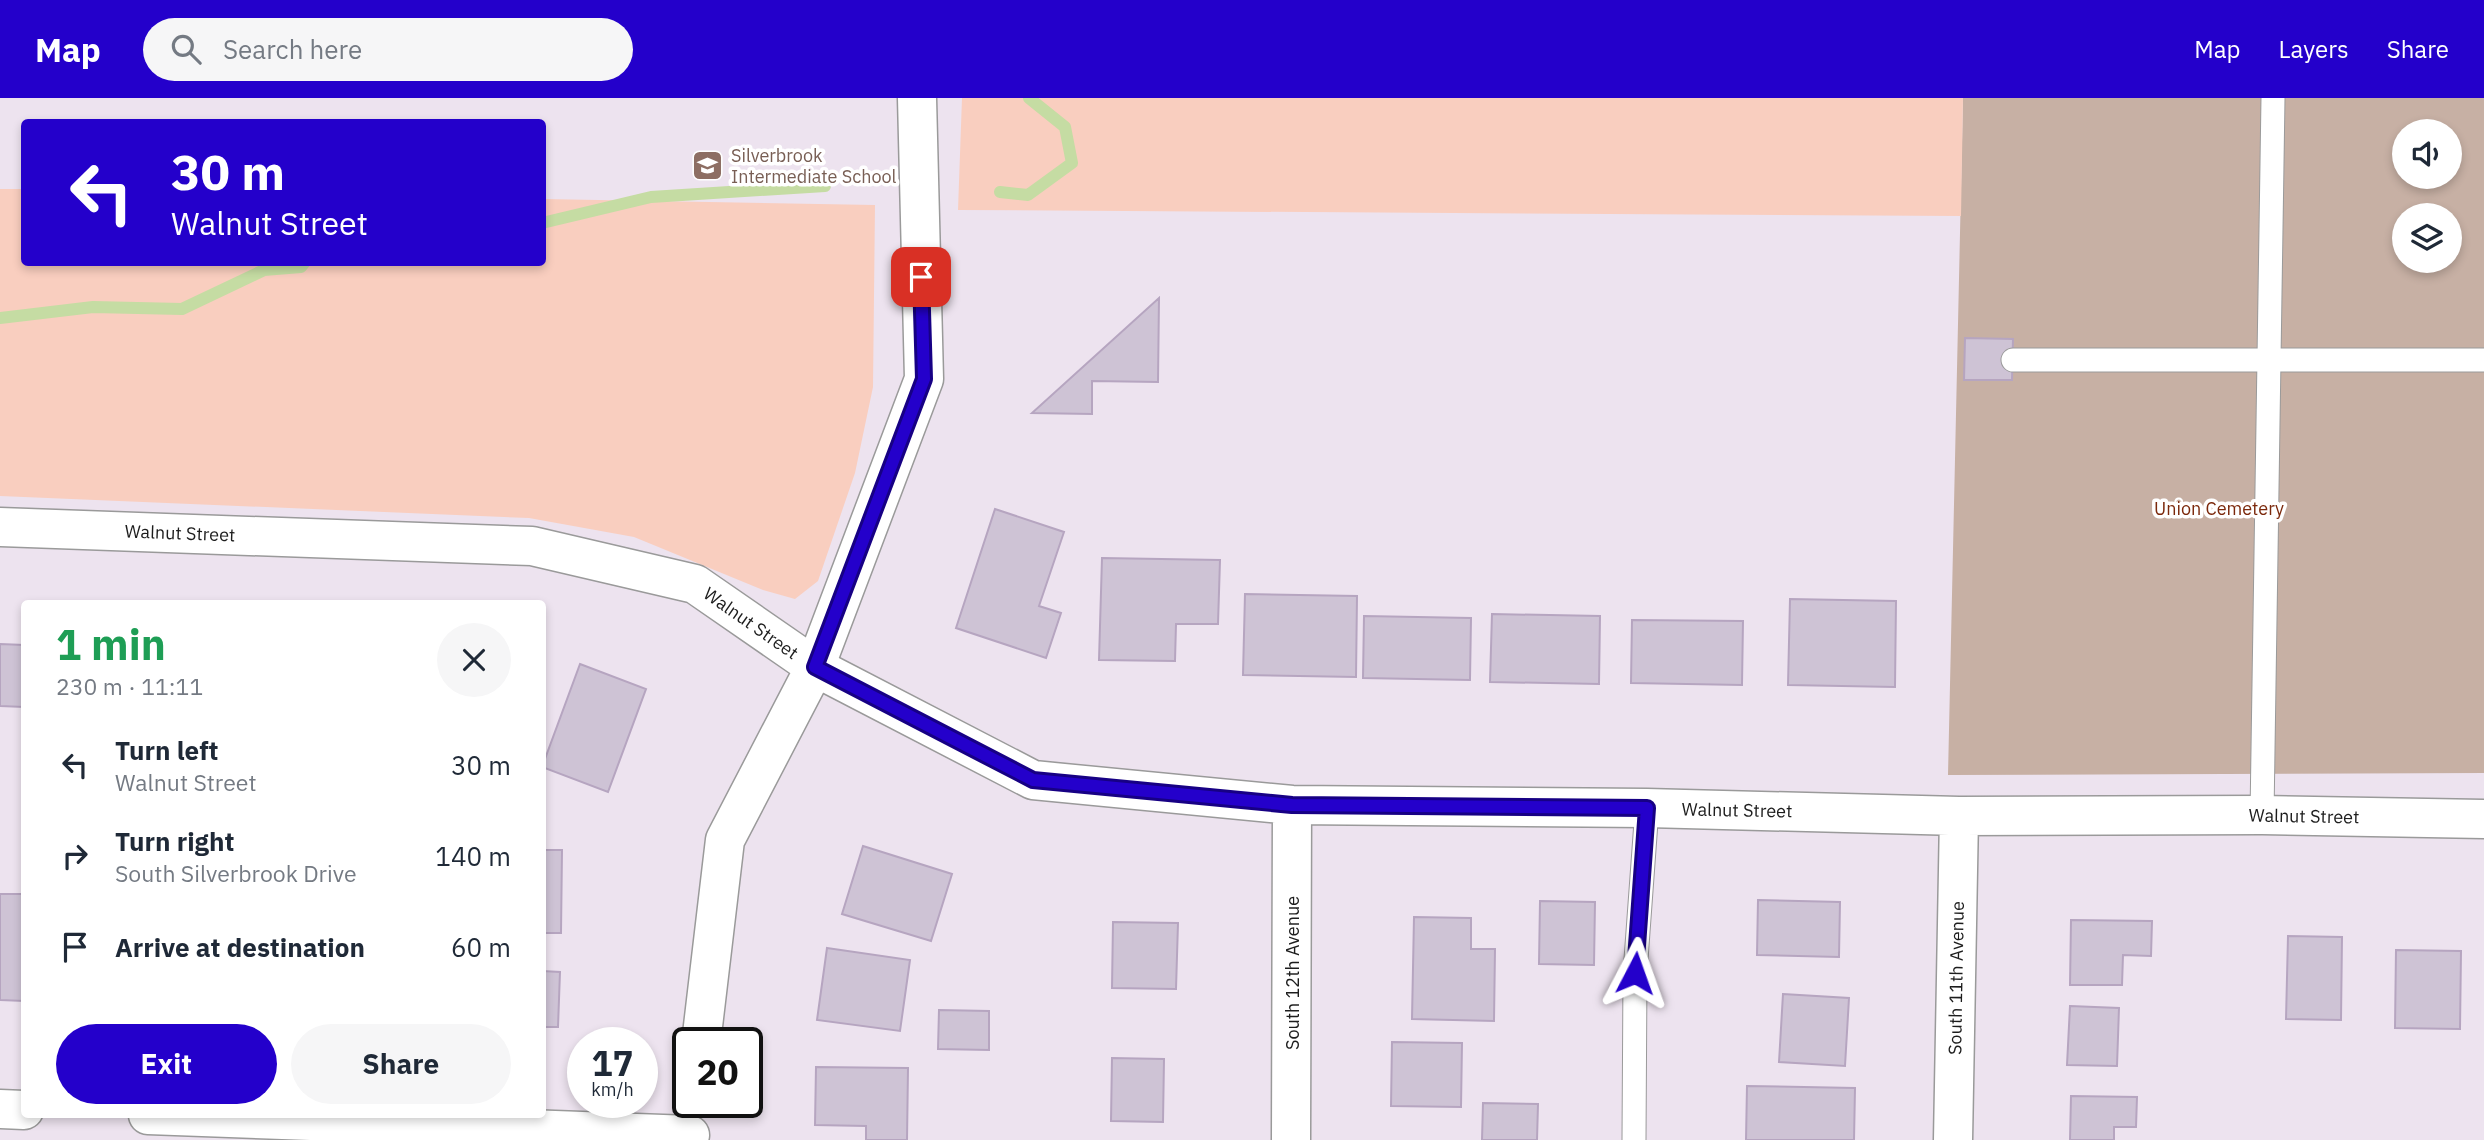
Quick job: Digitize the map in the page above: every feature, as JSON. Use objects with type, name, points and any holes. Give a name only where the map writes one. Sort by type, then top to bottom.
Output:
[{"type":"street","points":[[703,1027],[725,840],[815,667],[924,379],[917,98]]},
{"type":"street","name":"Walnut Street","points":[[0,527],[532,546],[695,584],[815,667],[1033,780],[1292,805],[1647,808],[1959,816],[2262,815],[2484,819]]},
{"type":"street","name":"South 12th Avenue","points":[[1291,1140],[1292,805]]},
{"type":"street","name":"South 11th Avenue","points":[[1953,1140],[1959,816]]},
{"type":"street","points":[[0,1109],[21,1110]]},
{"type":"street","points":[[296,1118],[692,1126]]},
{"type":"lane","points":[[2262,815],[2273,98]]},
{"type":"lane","points":[[2013,360],[2484,360]]},
{"type":"lane","points":[[1634,1140],[1635,973],[1647,808]]},
{"type":"green space","name":"Union Cemetery","points":[[1963,98],[2484,98],[2484,773],[1948,775]]},
{"type":"shaded area","points":[[962,98],[1963,98],[1961,216],[958,210]]},
{"type":"shaded area","points":[[0,189],[21,189],[21,266],[546,266],[546,199],[875,205],[873,387],[855,473],[818,581],[795,599],[763,590],[634,537],[529,518],[0,496]]},
{"type":"building","points":[[1159,298],[1158,382],[1092,381],[1092,414],[1032,413]]},
{"type":"building","points":[[1965,338],[2013,339],[2012,380],[1964,380]]},
{"type":"building","points":[[995,509],[1064,532],[1039,606],[1061,613],[1046,658],[956,628]]},
{"type":"building","points":[[1102,558],[1220,560],[1218,624],[1176,624],[1175,661],[1099,660]]},
{"type":"building","points":[[1245,594],[1357,596],[1356,677],[1243,675]]},
{"type":"building","points":[[1790,599],[1896,601],[1895,687],[1788,685]]},
{"type":"building","points":[[1492,614],[1600,616],[1599,684],[1490,682]]},
{"type":"building","points":[[1364,616],[1471,618],[1470,680],[1363,678]]},
{"type":"building","points":[[1632,620],[1743,621],[1742,685],[1631,683]]},
{"type":"building","points":[[0,644],[21,645],[21,707],[0,706]]},
{"type":"building","points":[[580,664],[646,689],[608,792],[546,769],[546,756]]},
{"type":"building","points":[[863,846],[952,874],[931,941],[842,914]]},
{"type":"building","points":[[546,850],[562,850],[561,933],[546,933]]},
{"type":"building","points":[[0,894],[21,894],[21,1001],[0,1000]]},
{"type":"building","points":[[1758,900],[1840,902],[1839,957],[1757,955]]},
{"type":"building","points":[[1540,901],[1595,902],[1594,965],[1539,964]]},
{"type":"building","points":[[1414,917],[1471,918],[1471,949],[1495,949],[1494,1021],[1412,1019]]},
{"type":"building","points":[[2071,920],[2152,921],[2151,956],[2123,955],[2122,985],[2070,985]]},
{"type":"building","points":[[1113,922],[1178,923],[1176,989],[1112,988]]},
{"type":"building","points":[[2288,936],[2342,937],[2341,1020],[2286,1019]]},
{"type":"building","points":[[827,948],[910,960],[900,1031],[817,1020]]},
{"type":"building","points":[[2396,950],[2461,951],[2460,1029],[2395,1028]]},
{"type":"building","points":[[546,971],[560,972],[558,1027],[546,1027]]},
{"type":"building","points":[[1783,994],[1849,998],[1845,1066],[1779,1062]]},
{"type":"building","points":[[2070,1006],[2119,1008],[2117,1066],[2067,1065]]},
{"type":"building","points":[[939,1010],[989,1011],[989,1050],[938,1049]]},
{"type":"building","points":[[1392,1042],[1462,1043],[1461,1107],[1391,1106]]},
{"type":"building","points":[[1112,1058],[1164,1059],[1163,1122],[1111,1121]]},
{"type":"building","points":[[816,1067],[908,1068],[907,1140],[866,1140],[866,1126],[815,1125]]},
{"type":"building","points":[[1747,1086],[1855,1088],[1854,1140],[1746,1140]]},
{"type":"building","points":[[2071,1096],[2137,1097],[2136,1127],[2114,1127],[2114,1140],[2070,1140]]},
{"type":"building","points":[[1483,1103],[1538,1104],[1537,1140],[1482,1140]]},
{"type":"waterway","points":[[1000,192],[1028,195],[1072,163],[1065,127],[1029,98]]},
{"type":"waterway","points":[[546,222],[651,197],[825,186]]},
{"type":"waterway","points":[[0,318],[93,307],[182,309],[264,270],[302,266]]},
{"type":"place","name":"Silverbrook Intermediate School","points":[[708,165]]},
{"type":"route","points":[[921,277],[924,379],[815,667],[1033,780],[1292,805],[1647,808],[1635,973]]}]
